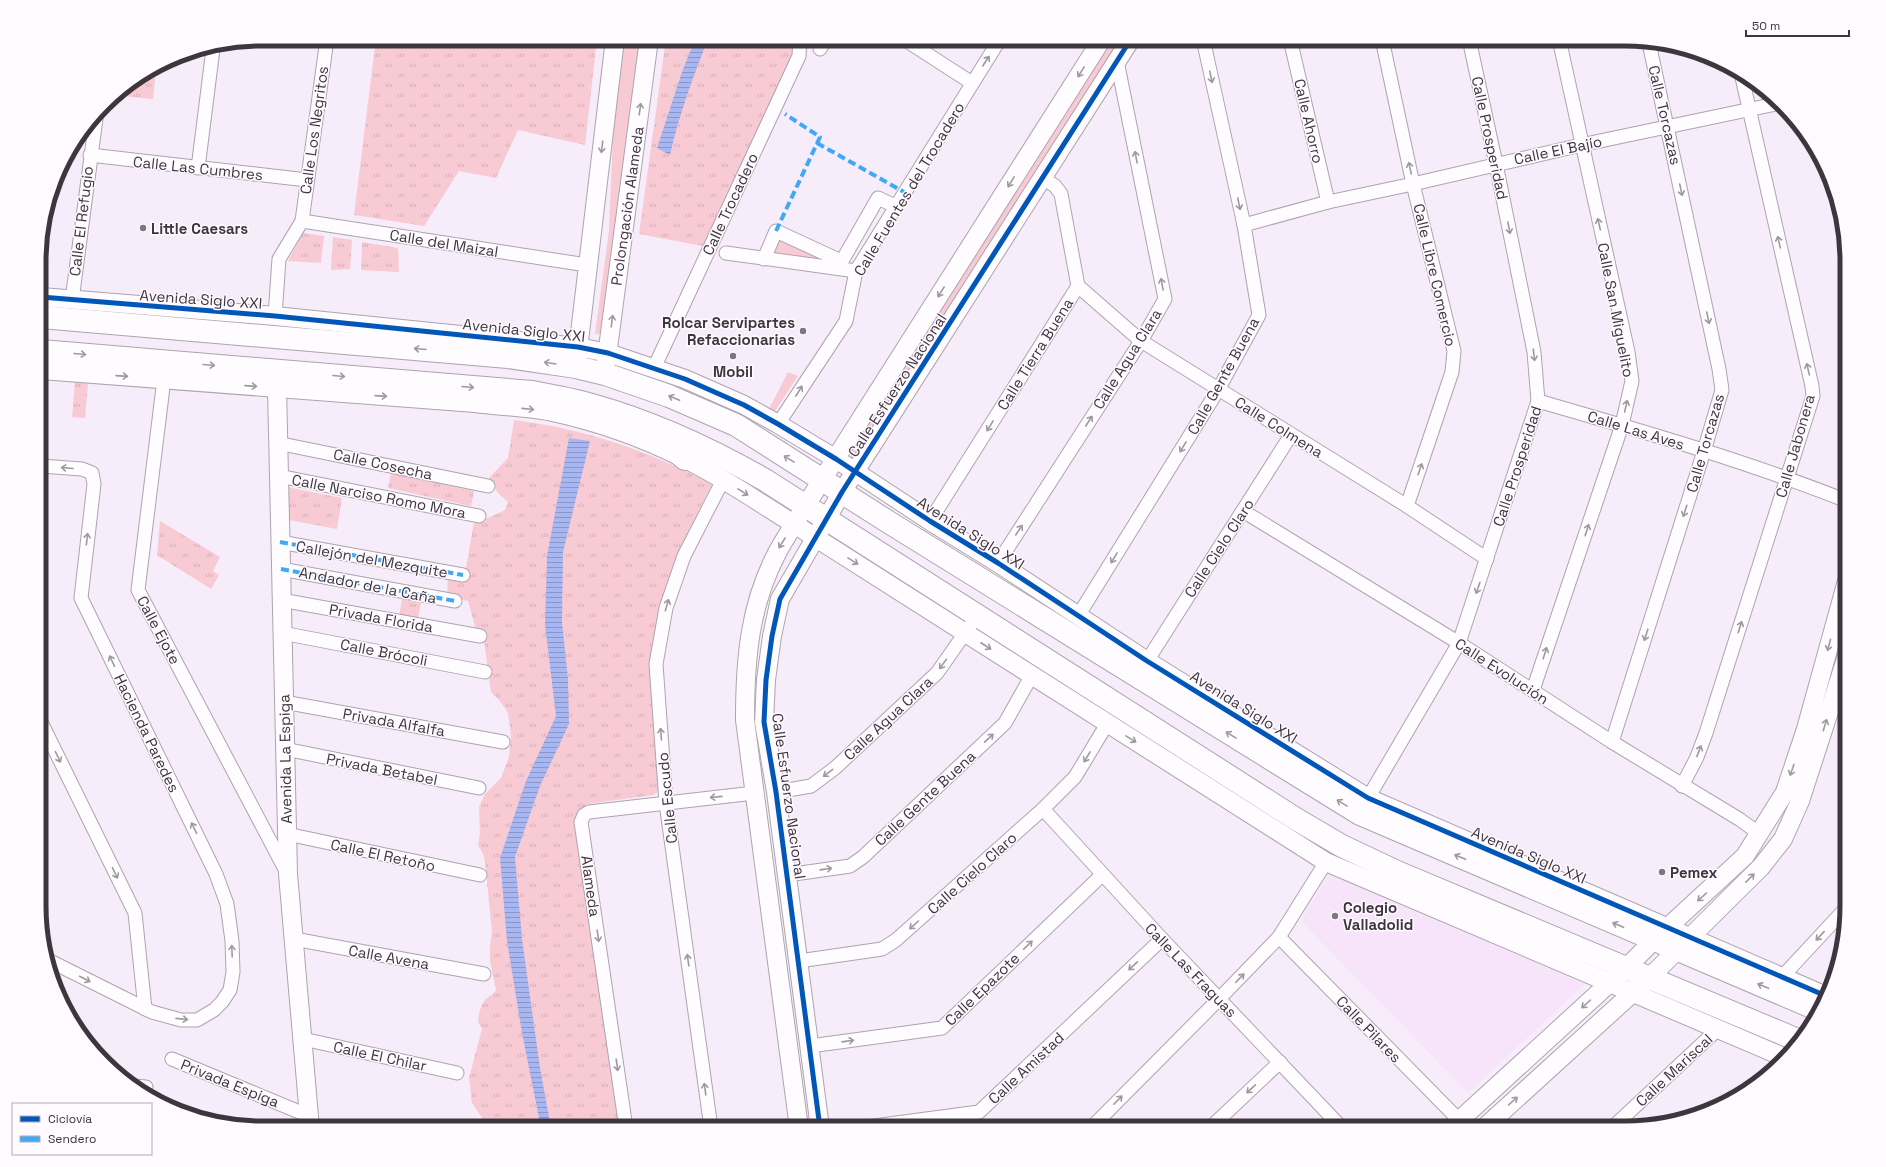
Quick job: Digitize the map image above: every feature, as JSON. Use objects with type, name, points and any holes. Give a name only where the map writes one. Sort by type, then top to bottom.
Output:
[{"type":"highway","name":"Avenida Siglo XXI","points":[[46,317],[127,315],[508,356],[577,357],[605,374],[669,396],[736,425],[1360,814],[1491,861],[1818,1000]]},
{"type":"highway","points":[[46,352],[165,370],[532,392],[591,404],[641,420],[720,454],[806,506],[821,528],[978,615],[1296,819],[1342,846],[1397,872],[1627,968],[1650,976],[1795,1039]]},
{"type":"highway","points":[[475,404],[532,392]]},
{"type":"highway","points":[[641,420],[685,459]]},
{"type":"street","name":"Calle Los Negritos","points":[[302,221],[325,46]]},
{"type":"street","name":"Prolongación Alameda","points":[[577,357],[614,46]]},
{"type":"street","name":"Prolongación Alameda","points":[[605,374],[648,46]]},
{"type":"street","name":"Calle Trocadero","points":[[654,368],[799,56],[800,46]]},
{"type":"street","points":[[915,46],[972,83]]},
{"type":"street","name":"Calle Fuentes del Trocadero","points":[[778,424],[846,321],[856,271],[996,46]]},
{"type":"street","name":"Calle Esfuerzo Nacional","points":[[798,1121],[745,720],[745,672],[750,630],[763,586],[777,552],[1098,46]]},
{"type":"street","name":"Calle Esfuerzo Nacional","points":[[819,1121],[776,792],[764,722],[766,680],[772,636],[780,599],[842,492],[1127,46]]},
{"type":"street","name":"Calle Gente Buena","points":[[1078,616],[1218,390],[1259,315],[1244,226],[1205,46]]},
{"type":"street","name":"Calle Ahorro","points":[[1292,46],[1328,202]]},
{"type":"street","name":"Calle Libre Comercio","points":[[1383,46],[1413,184],[1454,352],[1452,372],[1407,506]]},
{"type":"street","name":"Calle Prosperidad","points":[[1368,798],[1459,643],[1538,401],[1534,352],[1471,46]]},
{"type":"street","name":"Calle San Miguelito","points":[[1533,690],[1622,425],[1632,381],[1628,352],[1581,145],[1560,46]]},
{"type":"street","name":"Calle Torcazas","points":[[1612,742],[1722,390],[1719,369],[1650,48]]},
{"type":"street","points":[[198,168],[213,51]]},
{"type":"street","name":"Calle Agua Clara","points":[[998,563],[1141,341],[1164,299],[1117,61]]},
{"type":"street","name":"Calle Jabonera","points":[[1682,786],[1706,733],[1813,396],[1812,386],[1742,81]]},
{"type":"street","name":"Calle El Bajío","points":[[1244,226],[1328,202],[1581,145],[1773,105]]},
{"type":"street","name":"Calle El Refugio","points":[[72,300],[95,124]]},
{"type":"street","name":"Calle Las Cumbres","points":[[90,155],[307,180]]},
{"type":"street","name":"Calle Tierra Buena","points":[[930,521],[1078,286],[1060,194],[1055,186],[1043,178]]},
{"type":"street","points":[[840,265],[878,198],[895,206]]},
{"type":"street","name":"Calle del Maizal","points":[[302,221],[587,265]]},
{"type":"street","points":[[274,316],[279,259],[302,221]]},
{"type":"street","points":[[764,258],[776,231],[840,265],[856,271]]},
{"type":"street","points":[[726,253],[840,265]]},
{"type":"street","name":"Calle Colmena","points":[[1078,286],[1141,341],[1407,506],[1487,559]]},
{"type":"street","name":"Avenida Siglo XXI","points":[[46,297],[72,300],[127,315],[274,316],[577,357],[608,353],[654,368],[715,391],[778,424],[836,459],[1147,661],[1368,798],[1491,861]]},
{"type":"street","points":[[46,370],[165,370],[277,388],[546,411],[595,423],[648,443],[685,459],[723,480],[794,524],[821,528],[966,633],[1326,862],[1719,1028],[1780,1055]]},
{"type":"street","name":"Calle Ejote","points":[[165,370],[138,590],[288,874]]},
{"type":"street","name":"Avenida La Espiga","points":[[277,388],[277,443],[288,874],[310,1121]]},
{"type":"street","name":"Calle Las Aves","points":[[1538,401],[1622,425],[1788,477],[1840,499]]},
{"type":"street","name":"Calle Cielo Claro","points":[[1147,661],[1292,435]]},
{"type":"street","name":"Calle Cosecha","points":[[277,443],[488,486]]},
{"type":"street","name":"Hacienda Paredes","points":[[46,466],[82,469],[92,473],[94,484],[81,598],[216,874],[227,904],[232,941],[233,972],[230,990],[222,1002],[214,1010],[197,1020],[181,1020],[145,1009]]},
{"type":"street","name":"Calle Narciso Romo Mora","points":[[278,476],[479,516]]},
{"type":"street","name":"Calle Escudo","points":[[710,1121],[666,803],[656,664],[666,608],[684,556],[723,480]]},
{"type":"street","name":"Calle Evolución","points":[[1242,511],[1459,643],[1612,742],[1682,786],[1739,819],[1760,834]]},
{"type":"street","name":"Callejón del Mezquite","points":[[280,542],[463,575]]},
{"type":"street","name":"Andador de la Caña","points":[[281,569],[455,601]]},
{"type":"street","name":"Privada Florida","points":[[281,600],[480,636]]},
{"type":"street","points":[[1458,1121],[1627,968],[1661,934],[1745,856],[1785,792],[1806,729],[1840,602]]},
{"type":"street","name":"Calle Agua Clara","points":[[776,792],[811,786],[835,768],[937,673],[978,615]]},
{"type":"street","name":"Calle Brócoli","points":[[282,633],[485,672]]},
{"type":"street","name":"Calle Gente Buena","points":[[787,875],[850,866],[863,856],[1005,723],[1032,675]]},
{"type":"street","points":[[1492,1121],[1634,992],[1761,867],[1783,839],[1800,801],[1840,675]]},
{"type":"street","name":"Privada Alfalfa","points":[[284,702],[503,742]]},
{"type":"street","name":"Calle Cielo Claro","points":[[799,962],[882,949],[896,940],[1043,809],[1075,777],[1107,724]]},
{"type":"street","points":[[46,732],[135,913],[145,1009]]},
{"type":"street","name":"Privada Betabel","points":[[285,750],[479,788]]},
{"type":"street","name":"Alameda","points":[[625,1121],[582,822],[584,815],[589,812],[754,793]]},
{"type":"street","name":"Calle Las Fraguas","points":[[1043,809],[1162,940],[1280,1062],[1334,1121]]},
{"type":"street","name":"Calle El Retoño","points":[[287,834],[480,875]]},
{"type":"street","points":[[1097,1121],[1279,937],[1326,862]]},
{"type":"street","name":"Calle Epazote","points":[[810,1046],[942,1028],[1102,875]]},
{"type":"street","points":[[1782,976],[1840,913]]},
{"type":"street","name":"Calle Pilares","points":[[1279,937],[1452,1121]]},
{"type":"street","name":"Calle Avena","points":[[294,939],[484,974]]},
{"type":"street","name":"Calle Amistad","points":[[912,1121],[979,1112],[1162,940]]},
{"type":"street","name":"Avenida Siglo XXI","points":[[1684,943],[1782,976],[1819,999]]},
{"type":"street","points":[[53,963],[145,1009]]},
{"type":"street","name":"Calle Mariscal","points":[[1619,1121],[1719,1028]]},
{"type":"street","name":"Calle El Chilar","points":[[302,1039],[457,1073]]},
{"type":"street","name":"Privada Espiga","points":[[172,1059],[308,1121]]},
{"type":"street","points":[[1217,1121],[1280,1062]]},
{"type":"shaded area","points":[[1330,873],[1585,984],[1468,1093],[1301,921]]},
{"type":"green space","points":[[375,46],[596,46],[585,145],[518,130],[496,178],[459,171],[424,226],[354,215]]},
{"type":"green space","points":[[623,46],[640,46],[600,334],[595,334],[609,231],[613,133]]},
{"type":"green space","points":[[665,46],[795,46],[794,54],[703,246],[639,234]]},
{"type":"green space","points":[[1103,46],[1119,46],[857,462],[845,455]]},
{"type":"green space","points":[[156,74],[153,99],[123,96]]},
{"type":"green space","points":[[303,233],[324,236],[321,263],[288,261]]},
{"type":"green space","points":[[333,237],[352,240],[350,269],[331,270]]},
{"type":"green space","points":[[779,239],[826,260],[772,254]]},
{"type":"green space","points":[[362,242],[398,248],[399,272],[361,270]]},
{"type":"green space","points":[[788,372],[798,376],[775,411],[769,409]]},
{"type":"green space","points":[[75,382],[88,383],[85,418],[72,417]]},
{"type":"green space","points":[[514,420],[592,435],[639,451],[712,484],[680,548],[659,614],[660,786],[658,792],[653,795],[587,804],[579,812],[576,822],[618,1121],[484,1121],[472,1103],[469,1078],[482,1029],[478,1022],[479,1013],[484,1002],[496,990],[490,961],[492,932],[485,862],[478,845],[480,834],[479,807],[485,794],[501,778],[509,757],[511,735],[508,713],[500,701],[491,692],[484,640],[476,630],[468,601],[447,597],[448,576],[465,574],[474,522],[488,518],[505,510],[508,502],[498,493],[489,478],[508,458]]},
{"type":"green space","points":[[391,473],[474,491],[471,506],[388,488]]},
{"type":"green space","points":[[287,487],[342,498],[337,529],[289,520]]},
{"type":"green space","points":[[160,521],[220,557],[213,571],[219,575],[211,589],[157,555]]},
{"type":"green space","points":[[403,594],[422,597],[418,619],[399,616]]},
{"type":"water","points":[[692,46],[705,46],[687,96],[670,155],[657,148]]},
{"type":"water","points":[[569,438],[590,441],[563,552],[562,622],[568,679],[569,724],[540,786],[515,857],[522,939],[540,1068],[550,1121],[540,1121],[522,1033],[507,941],[500,858],[526,781],[556,716],[545,625],[547,556]]},
{"type":"marked path","points":[[776,231],[820,137],[785,114]]},
{"type":"marked path","points":[[817,143],[904,192]]},
{"type":"marked path","points":[[280,542],[463,575]]},
{"type":"marked path","points":[[281,569],[455,601]]},
{"type":"cycle path","points":[[819,1121],[776,792],[764,722],[766,680],[772,636],[780,599],[842,492],[1127,46]]},
{"type":"cycle path","points":[[46,297],[275,316],[578,347],[608,353],[685,379],[744,405],[836,459],[1147,661],[1368,798],[1821,994]]},
{"type":"place","name":"Little Caesars","points":[[143,228]]},
{"type":"place","name":"Rolcar Servipartes Refaccionarias","points":[[803,331]]},
{"type":"place","name":"Mobil","points":[[733,356]]},
{"type":"place","name":"Pemex","points":[[1662,872]]},
{"type":"place","name":"Colegio Valladolid","points":[[1335,916]]}]
